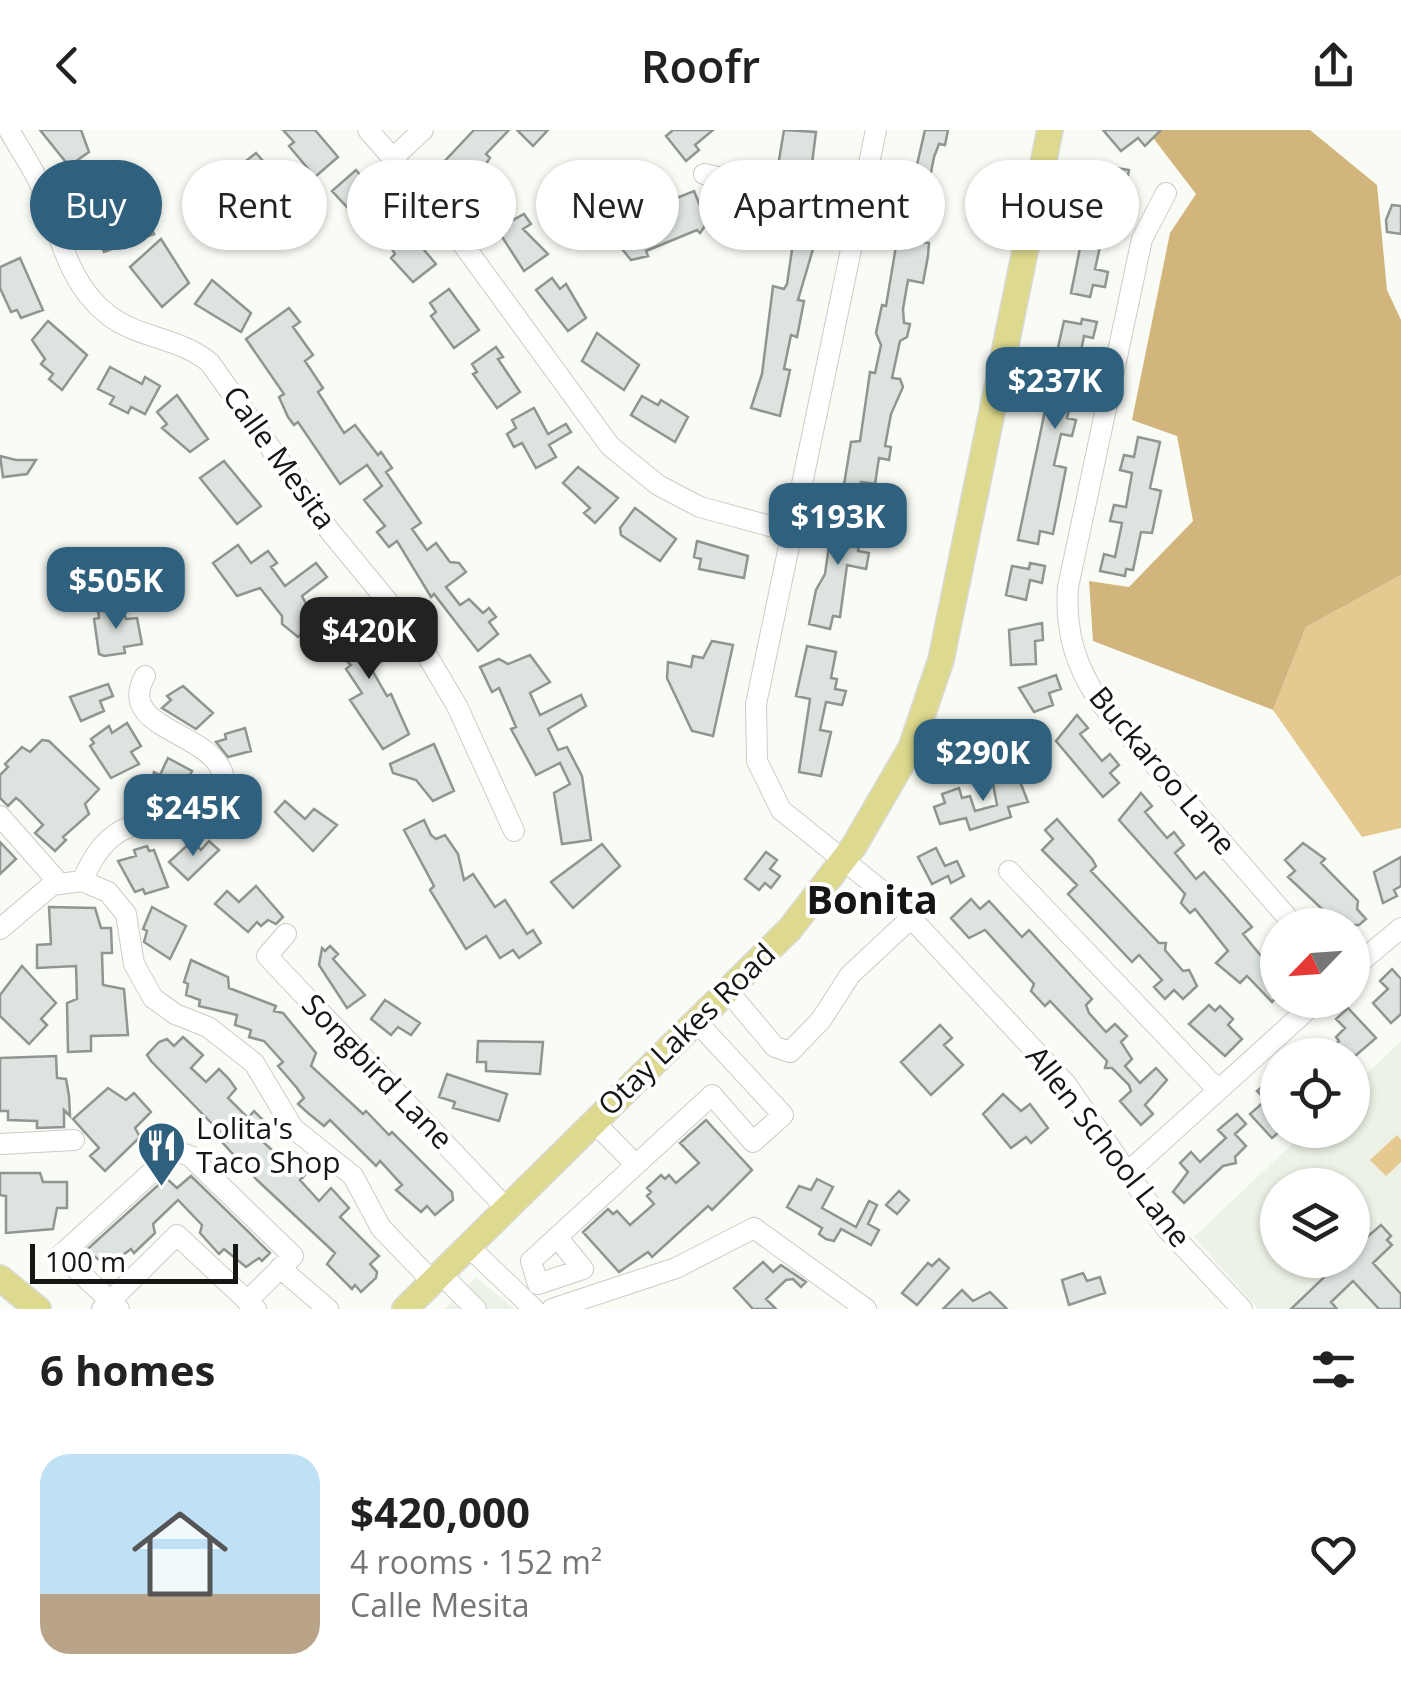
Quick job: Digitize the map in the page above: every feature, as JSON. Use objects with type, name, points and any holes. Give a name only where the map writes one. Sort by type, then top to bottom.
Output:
[{"type":"main road","name":"Otay Lakes Road","points":[[405,1309],[790,929],[843,862],[911,748],[941,660],[1050,130]]},
{"type":"main road","points":[[0,1278],[38,1309]]},
{"type":"street","name":"Calle Mesita","points":[[9,130],[38,180],[70,266],[85,291],[126,326],[192,347],[210,363],[329,530],[415,635],[457,706],[514,831]]},
{"type":"street","points":[[368,130],[438,210],[592,426],[620,456],[658,485],[700,507],[792,532]]},
{"type":"street","points":[[394,158],[423,130]]},
{"type":"street","name":"Allen School Lane","points":[[870,160],[876,130]]},
{"type":"street","name":"Buckaroo Lane","points":[[1166,193],[1142,239],[1068,586],[1070,636],[1081,671],[1100,702],[1279,908]]},
{"type":"street","name":"Allen School Lane","points":[[851,250],[756,704],[754,747],[767,787],[781,810],[911,918],[1066,1084],[1166,1228],[1242,1309]]},
{"type":"street","points":[[82,881],[104,842],[143,824],[183,829],[204,823],[223,798],[224,776],[207,750],[159,728],[143,708],[140,684],[145,676]]},
{"type":"street","points":[[0,816],[59,883]]},
{"type":"street","points":[[1009,871],[1216,1088]]},
{"type":"street","points":[[0,929],[43,890],[59,883],[82,881],[100,887],[122,906],[129,925],[134,964],[153,998],[175,1014],[218,1034],[254,1063],[293,1128],[352,1176],[381,1228],[476,1309]]},
{"type":"street","points":[[726,990],[775,1047],[790,1052],[821,1020],[850,976],[911,918]]},
{"type":"street","points":[[1370,955],[1401,928]]},
{"type":"street","name":"Songbird Lane","points":[[286,934],[268,956],[508,1209]]},
{"type":"street","points":[[1128,1172],[1297,1018]]},
{"type":"street","points":[[557,1238],[712,1096],[753,1142],[783,1115],[696,1020]]},
{"type":"street","points":[[593,1121],[636,1166]]},
{"type":"street","points":[[0,1144],[74,1140]]},
{"type":"street","points":[[175,1150],[190,1156],[293,1256],[280,1268],[253,1307],[177,1236],[110,1307],[61,1255],[175,1150]]},
{"type":"street","points":[[552,1309],[676,1268],[754,1228],[866,1309]]},
{"type":"street","points":[[468,1246],[534,1309]]},
{"type":"street","points":[[280,1268],[328,1309]]},
{"type":"street","points":[[299,1309],[306,1302],[313,1309]]},
{"type":"shaded area","points":[[1147,130],[1310,130],[1377,185],[1387,290],[1401,320],[1401,575],[1306,627],[1273,710],[1093,641],[1089,581],[1129,587],[1193,521],[1177,436],[1132,420],[1170,233],[1196,194]]},
{"type":"shaded area","points":[[1401,575],[1401,828],[1362,837],[1273,710],[1306,627]]},
{"type":"shaded area","points":[[1401,1041],[1401,1309],[1258,1309],[1194,1237],[1260,1175],[1260,1278],[1370,1278],[1370,1168],[1267,1168],[1288,1148],[1370,1148],[1370,1071]]},
{"type":"shaded area","points":[[1397,1135],[1401,1140],[1401,1162],[1386,1176],[1370,1160]]},
{"type":"shaded area","points":[[476,1277],[515,1309],[445,1309]]},
{"type":"building","points":[[40,130],[81,130],[89,152],[78,160],[64,160]]},
{"type":"building","points":[[283,130],[315,130],[338,157],[327,167],[327,160],[301,160],[289,146],[294,142]]},
{"type":"building","points":[[474,130],[509,130],[486,154],[489,160],[446,160]]},
{"type":"building","points":[[517,130],[548,130],[533,146]]},
{"type":"building","points":[[673,130],[713,130],[695,145],[699,150],[686,161],[666,136]]},
{"type":"building","points":[[784,130],[816,132],[812,160],[779,160]]},
{"type":"building","points":[[925,130],[948,130],[945,145],[939,144],[933,160],[918,160]]},
{"type":"building","points":[[1103,130],[1161,130],[1145,146],[1138,138],[1121,151]]},
{"type":"building","points":[[347,178],[347,207],[332,191]]},
{"type":"building","points":[[694,191],[699,203],[699,232],[679,237],[679,197]]},
{"type":"building","points":[[1392,205],[1401,206],[1401,234],[1387,232],[1386,220]]},
{"type":"building","points":[[524,214],[531,224],[523,229],[536,242],[536,250],[548,254],[524,271],[510,250],[516,250],[516,218]]},
{"type":"building","points":[[162,241],[189,283],[162,307],[130,267],[149,250],[162,250]]},
{"type":"building","points":[[393,250],[424,250],[436,264],[413,282],[391,258],[395,254]]},
{"type":"building","points":[[623,250],[648,250],[648,256],[631,260]]},
{"type":"building","points":[[792,250],[813,250],[798,300],[804,301],[797,337],[791,335],[784,369],[790,370],[780,416],[751,408],[762,374],[773,286],[784,289]]},
{"type":"building","points":[[895,250],[928,250],[923,283],[908,280],[903,309],[904,323],[910,324],[907,337],[900,341],[892,378],[900,379],[903,387],[891,414],[885,446],[891,447],[889,460],[879,458],[875,484],[861,482],[859,494],[843,491],[851,442],[860,441],[870,372],[875,373],[881,345],[876,333],[882,305],[886,306]]},
{"type":"building","points":[[1080,250],[1099,250],[1095,269],[1108,272],[1105,287],[1093,285],[1090,297],[1071,293]]},
{"type":"building","points":[[20,258],[43,310],[21,318],[17,310],[11,312],[0,288],[0,267]]},
{"type":"building","points":[[552,278],[560,289],[566,284],[586,318],[568,331],[536,290]]},
{"type":"building","points":[[212,280],[251,313],[241,332],[195,304]]},
{"type":"building","points":[[449,289],[479,330],[454,348],[431,316],[436,312],[430,303]]},
{"type":"building","points":[[289,308],[300,322],[293,327],[313,355],[305,361],[323,388],[318,392],[344,433],[355,425],[378,455],[381,452],[392,468],[386,472],[421,523],[412,529],[427,550],[436,543],[450,562],[459,563],[466,572],[446,587],[460,605],[469,599],[483,613],[489,608],[496,617],[489,622],[498,634],[478,651],[434,594],[431,597],[397,541],[389,547],[377,532],[385,526],[364,500],[382,486],[367,465],[340,484],[298,422],[294,425],[288,417],[279,397],[284,394],[246,339]]},
{"type":"building","points":[[1082,319],[1097,322],[1093,338],[1084,336],[1078,366],[1087,368],[1082,394],[1073,392],[1067,418],[1076,420],[1072,436],[1061,434],[1054,465],[1066,468],[1053,534],[1040,531],[1038,544],[1018,540],[1047,401],[1037,395],[1040,385],[1049,387],[1064,321],[1081,324]]},
{"type":"building","points":[[48,321],[87,355],[62,390],[49,379],[53,374],[41,364],[45,359],[32,340]]},
{"type":"building","points":[[597,333],[639,365],[624,390],[582,361]]},
{"type":"building","points":[[496,347],[503,357],[498,359],[520,392],[497,408],[473,374],[477,372],[472,364]]},
{"type":"building","points":[[110,367],[142,384],[145,377],[160,386],[145,414],[131,407],[128,413],[110,404],[114,397],[98,389]]},
{"type":"building","points":[[177,395],[208,439],[190,452],[162,428],[167,424],[157,412]]},
{"type":"building","points":[[642,396],[658,405],[661,400],[688,417],[675,442],[631,415]]},
{"type":"building","points":[[534,408],[548,434],[566,424],[571,432],[549,445],[556,457],[536,468],[522,443],[514,447],[507,434],[516,428],[512,420]]},
{"type":"building","points":[[1138,437],[1160,442],[1150,488],[1161,491],[1152,533],[1141,532],[1133,570],[1126,569],[1125,576],[1100,571],[1104,554],[1115,557],[1122,523],[1110,521],[1114,505],[1126,507],[1132,473],[1120,470],[1124,455],[1134,457]]},
{"type":"building","points":[[0,456],[36,460],[27,474],[3,477]]},
{"type":"building","points":[[224,461],[261,506],[237,524],[200,478]]},
{"type":"building","points":[[578,467],[618,498],[595,523],[584,513],[590,508],[563,483]]},
{"type":"building","points":[[635,508],[676,539],[660,561],[621,535],[620,528]]},
{"type":"building","points":[[834,511],[863,517],[858,551],[869,553],[866,569],[847,565],[840,617],[833,616],[830,629],[809,624],[816,590],[825,574]]},
{"type":"building","points":[[697,541],[748,556],[744,578],[699,569],[701,559],[694,557]]},
{"type":"building","points":[[238,545],[251,563],[268,551],[277,563],[271,567],[285,586],[316,563],[327,577],[302,596],[316,623],[298,637],[282,624],[282,616],[260,588],[237,596],[213,563]]},
{"type":"building","points":[[1030,563],[1045,566],[1042,583],[1030,580],[1026,600],[1006,595],[1012,566],[1029,569]]},
{"type":"building","points":[[123,609],[126,619],[137,618],[142,644],[124,647],[125,653],[104,656],[99,654],[94,619],[99,618],[98,610]]},
{"type":"building","points":[[352,619],[363,632],[369,626],[384,644],[377,650],[384,659],[372,670],[387,696],[391,694],[409,734],[383,749],[350,700],[362,693],[346,669],[351,665],[324,640]]},
{"type":"building","points":[[1042,623],[1043,640],[1035,641],[1036,664],[1011,665],[1009,630]]},
{"type":"building","points":[[712,641],[733,645],[713,736],[692,731],[667,678],[668,662],[691,667],[693,656],[703,658]]},
{"type":"building","points":[[807,646],[836,652],[831,678],[837,679],[835,689],[846,691],[842,705],[826,702],[820,730],[831,732],[821,776],[799,772],[810,699],[796,696]]},
{"type":"building","points":[[530,655],[550,682],[530,693],[540,715],[581,695],[586,706],[548,729],[558,750],[567,747],[582,776],[591,840],[562,844],[554,793],[570,784],[560,763],[536,775],[511,729],[516,727],[499,688],[492,692],[480,667],[499,659],[508,664]]},
{"type":"building","points":[[1056,675],[1061,689],[1049,693],[1053,705],[1034,712],[1019,688]]},
{"type":"building","points":[[108,684],[113,696],[100,701],[104,711],[81,721],[70,697]]},
{"type":"building","points":[[183,686],[213,713],[196,729],[162,708],[171,700],[167,696]]},
{"type":"building","points":[[1077,715],[1088,728],[1080,734],[1102,761],[1110,754],[1119,765],[1110,773],[1119,783],[1103,797],[1056,741]]},
{"type":"building","points":[[127,723],[141,746],[131,752],[139,764],[111,778],[90,746],[94,743],[91,739],[109,726],[112,733]]},
{"type":"building","points":[[245,728],[251,751],[228,757],[216,742],[226,739],[225,734]]},
{"type":"building","points":[[42,740],[49,741],[99,789],[85,804],[89,814],[63,837],[66,840],[55,851],[35,833],[43,825],[20,801],[16,798],[8,806],[0,798],[0,775],[8,767],[5,764],[22,747],[30,752]]},
{"type":"building","points":[[434,744],[454,791],[433,801],[416,780],[393,773],[390,764]]},
{"type":"building","points":[[168,758],[192,771],[187,781],[197,786],[188,811],[147,797],[154,772],[160,775]]},
{"type":"building","points":[[1017,774],[1028,802],[1008,807],[1011,817],[970,830],[966,818],[940,824],[934,807],[945,803],[942,794],[959,788],[962,798],[970,796],[975,811],[997,805],[992,779]]},
{"type":"building","points":[[1141,793],[1152,806],[1145,812],[1167,838],[1174,832],[1184,845],[1175,853],[1196,879],[1204,872],[1252,927],[1243,934],[1260,955],[1260,990],[1247,976],[1240,983],[1216,963],[1228,951],[1195,909],[1190,913],[1181,903],[1185,894],[1119,820]]},
{"type":"building","points":[[285,801],[305,819],[314,809],[337,825],[313,851],[275,812]]},
{"type":"building","points":[[1057,819],[1092,859],[1096,866],[1091,871],[1159,943],[1166,943],[1165,950],[1183,971],[1189,970],[1197,986],[1183,999],[1174,990],[1165,999],[1154,987],[1162,980],[1139,955],[1132,962],[1068,894],[1077,885],[1042,850],[1053,839],[1045,830]]},
{"type":"building","points":[[424,820],[431,835],[436,839],[445,835],[458,854],[464,880],[473,874],[495,907],[505,900],[527,934],[533,930],[541,943],[519,958],[513,950],[500,958],[486,936],[466,949],[430,890],[434,886],[404,830]]},
{"type":"building","points":[[192,841],[201,850],[209,841],[219,850],[188,880],[169,862]]},
{"type":"building","points":[[0,842],[16,859],[0,874]]},
{"type":"building","points":[[1303,843],[1325,859],[1321,863],[1358,901],[1357,908],[1321,908],[1288,877],[1295,871],[1285,860]]},
{"type":"building","points":[[602,844],[620,866],[573,908],[551,882]]},
{"type":"building","points":[[147,846],[149,851],[154,850],[168,887],[145,894],[143,889],[135,892],[118,861],[136,856],[134,850]]},
{"type":"building","points":[[936,848],[945,866],[957,861],[964,876],[951,883],[948,876],[932,884],[918,857]]},
{"type":"building","points":[[766,852],[777,860],[770,869],[780,876],[771,888],[765,883],[759,890],[745,879]]},
{"type":"building","points":[[1401,857],[1401,886],[1394,890],[1397,896],[1383,903],[1374,872]]},
{"type":"building","points":[[256,886],[283,917],[276,924],[268,920],[261,926],[257,922],[248,932],[215,904],[227,891],[239,902]]},
{"type":"building","points":[[971,899],[980,909],[989,901],[1022,937],[1029,930],[1092,999],[1086,1005],[1089,1013],[1106,1032],[1115,1024],[1127,1036],[1121,1042],[1132,1059],[1125,1066],[1140,1083],[1156,1068],[1167,1080],[1145,1105],[1153,1114],[1141,1125],[1120,1101],[1131,1091],[1129,1085],[1112,1068],[1105,1068],[1107,1061],[1050,1001],[1045,1006],[1031,991],[1034,984],[985,930],[969,938],[951,918]]},
{"type":"building","points":[[49,907],[95,908],[101,928],[111,928],[112,953],[102,953],[103,985],[124,989],[128,1035],[91,1036],[91,1051],[68,1052],[67,1003],[77,999],[76,966],[37,968],[37,945],[51,944]]},
{"type":"building","points":[[152,907],[186,926],[170,959],[144,942],[147,931],[143,929]]},
{"type":"building","points":[[330,946],[338,954],[333,959],[365,995],[347,1008],[319,965],[322,948],[325,951]]},
{"type":"building","points":[[191,960],[228,977],[229,988],[276,1006],[274,1011],[283,1013],[316,1053],[311,1066],[363,1114],[366,1111],[389,1135],[392,1132],[452,1192],[453,1200],[435,1215],[427,1206],[421,1212],[396,1190],[402,1185],[380,1161],[376,1166],[330,1120],[324,1126],[298,1104],[304,1098],[278,1066],[283,1062],[264,1041],[249,1037],[251,1030],[235,1025],[237,1015],[199,1006],[200,1000],[186,995],[188,984],[184,982]]},
{"type":"building","points":[[22,966],[56,1003],[41,1019],[47,1025],[29,1044],[0,1016],[0,995]]},
{"type":"building","points":[[1392,969],[1401,979],[1401,1014],[1391,1023],[1373,1003],[1388,989],[1380,981]]},
{"type":"building","points":[[385,1000],[420,1023],[411,1035],[398,1027],[391,1035],[371,1019]]},
{"type":"building","points":[[1209,1005],[1215,1011],[1220,1006],[1233,1019],[1228,1025],[1242,1039],[1225,1056],[1189,1024]]},
{"type":"building","points":[[1357,1018],[1376,1038],[1370,1043],[1370,1038],[1337,1038],[1345,1028],[1336,1019]]},
{"type":"building","points":[[940,1025],[952,1038],[944,1045],[963,1065],[931,1095],[901,1062]]},
{"type":"building","points":[[183,1037],[203,1055],[191,1068],[206,1082],[219,1069],[229,1079],[236,1089],[228,1098],[248,1118],[254,1111],[264,1121],[272,1131],[262,1141],[283,1160],[291,1152],[300,1161],[308,1172],[300,1180],[319,1201],[331,1188],[349,1208],[340,1217],[379,1256],[370,1264],[377,1272],[376,1278],[361,1292],[355,1285],[352,1289],[327,1264],[335,1253],[257,1180],[220,1140],[222,1134],[147,1055],[159,1042],[167,1039],[174,1046]]},
{"type":"building","points":[[478,1041],[543,1042],[540,1074],[486,1071],[486,1062],[477,1062]]},
{"type":"building","points":[[56,1056],[57,1078],[66,1079],[69,1096],[70,1116],[64,1110],[64,1127],[37,1128],[37,1121],[8,1120],[8,1111],[0,1111],[0,1058]]},
{"type":"building","points":[[447,1074],[507,1094],[499,1121],[453,1108],[455,1102],[439,1097]]},
{"type":"building","points":[[108,1088],[126,1100],[134,1093],[151,1112],[135,1128],[140,1137],[105,1171],[90,1156],[99,1148],[73,1119]]},
{"type":"building","points":[[1003,1094],[1021,1111],[1030,1104],[1048,1128],[1031,1143],[1026,1137],[1011,1148],[983,1114]]},
{"type":"building","points":[[1260,1105],[1260,1125],[1250,1114]]},
{"type":"building","points":[[1237,1114],[1246,1124],[1235,1134],[1246,1146],[1235,1157],[1236,1163],[1223,1166],[1184,1203],[1173,1192],[1188,1172],[1180,1163],[1191,1152],[1200,1162],[1226,1138],[1218,1130]]},
{"type":"building","points":[[706,1120],[752,1170],[712,1210],[708,1206],[652,1257],[648,1252],[619,1272],[583,1232],[608,1209],[613,1214],[617,1211],[630,1225],[654,1204],[647,1196],[651,1192],[647,1188],[661,1175],[665,1179],[669,1175],[676,1183],[699,1163],[680,1143]]},
{"type":"building","points":[[0,1173],[40,1173],[43,1182],[67,1182],[67,1208],[57,1208],[53,1229],[6,1233],[6,1196],[0,1195]]},
{"type":"building","points":[[191,1176],[270,1253],[262,1261],[259,1258],[246,1267],[224,1249],[219,1254],[200,1233],[202,1225],[178,1200],[153,1224],[155,1233],[134,1253],[131,1249],[108,1266],[95,1257],[90,1263],[81,1255],[166,1178],[177,1188]]},
{"type":"building","points":[[817,1179],[833,1187],[822,1208],[856,1227],[869,1201],[877,1205],[868,1224],[879,1230],[871,1245],[841,1229],[834,1241],[826,1239],[819,1234],[822,1228],[787,1207],[799,1186],[811,1190]]},
{"type":"building","points":[[899,1191],[909,1200],[897,1214],[886,1205]]},
{"type":"building","points":[[1381,1225],[1391,1236],[1387,1240],[1392,1245],[1373,1263],[1401,1294],[1401,1309],[1379,1309],[1353,1281],[1331,1302],[1337,1309],[1291,1309],[1323,1278],[1370,1278],[1370,1234]]},
{"type":"building","points":[[939,1259],[949,1268],[917,1305],[902,1293],[928,1263],[932,1266]]},
{"type":"building","points":[[763,1262],[773,1272],[781,1265],[806,1282],[801,1287],[793,1279],[786,1280],[766,1299],[776,1309],[753,1309],[734,1288]]},
{"type":"building","points":[[1083,1273],[1087,1281],[1100,1277],[1105,1293],[1069,1305],[1062,1280]]},
{"type":"building","points":[[962,1290],[973,1301],[990,1292],[1007,1309],[943,1309]]},
{"type":"place","name":"Lolita's Taco Shop","points":[[161,1188]]},
{"type":"district","name":"Bonita","points":[[872,900]]}]
